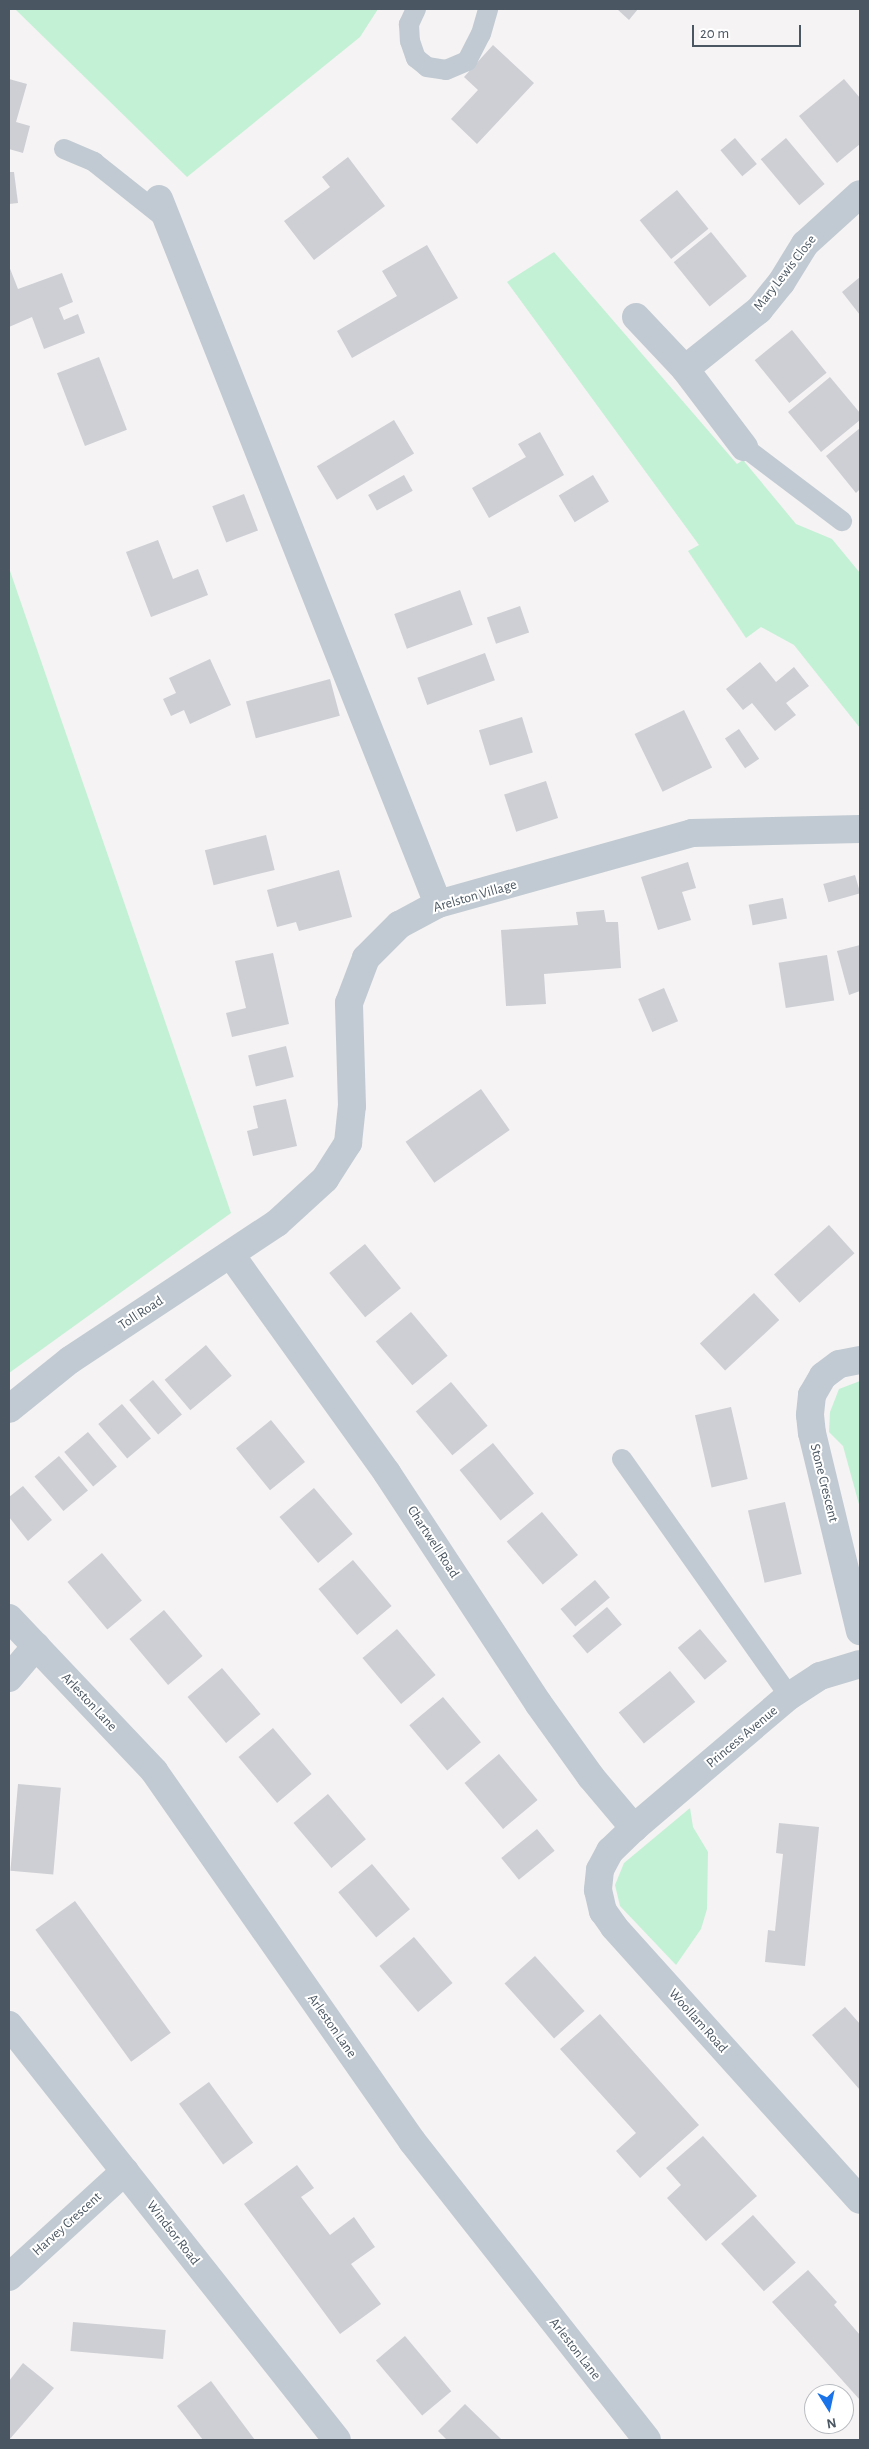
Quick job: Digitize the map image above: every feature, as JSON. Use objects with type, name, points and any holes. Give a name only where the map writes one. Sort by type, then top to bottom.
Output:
[{"type":"street","name":"Mary Lewis Close","points":[[684,369],[759,310],[781,283],[805,244],[860,194]]},
{"type":"street","points":[[164,210],[438,904]]},
{"type":"street","points":[[636,318],[684,369],[744,447]]},
{"type":"street","name":"Arelston Village","points":[[277,1224],[325,1179],[348,1143],[352,1106],[349,1003],[366,958],[399,925],[438,904],[468,898],[692,833],[860,830]]},
{"type":"street","name":"Toll Road","points":[[9,1410],[70,1360],[277,1224]]},
{"type":"street","name":"Chartwell Road","points":[[231,1255],[387,1472],[544,1710],[591,1777],[634,1828]]},
{"type":"street","name":"Stone Crescent","points":[[860,1360],[839,1364],[823,1376],[812,1395],[810,1415],[812,1433],[860,1632]]},
{"type":"street","name":"Arleston Lane","points":[[9,1618],[154,1771],[412,2141],[647,2440]]},
{"type":"street","points":[[9,1678],[36,1646]]},
{"type":"street","name":"Princess Avenue","points":[[634,1828],[790,1696],[820,1676],[860,1664]]},
{"type":"street","name":"Woollam Road","points":[[634,1828],[610,1850],[600,1870],[598,1890],[603,1911],[614,1928],[860,2200]]},
{"type":"street","name":"Windsor Road","points":[[9,2025],[337,2440]]},
{"type":"street","name":"Harvey Crescent","points":[[9,2277],[124,2171]]},
{"type":"lane","points":[[416,9],[409,24],[410,42],[416,58],[427,68],[446,70],[467,61],[482,34],[488,9]]},
{"type":"lane","points":[[64,149],[94,162],[164,210]]},
{"type":"lane","points":[[744,447],[842,521]]},
{"type":"lane","points":[[622,1459],[790,1696]]},
{"type":"green space","points":[[15,9],[378,9],[360,37],[187,177]]},
{"type":"green space","points":[[554,252],[737,464],[743,460],[796,524],[832,539],[860,573],[860,728],[794,645],[761,627],[746,638],[688,551],[699,545],[507,282]]},
{"type":"green space","points":[[9,568],[231,1213],[9,1373]]},
{"type":"green space","points":[[860,1381],[860,1508],[843,1446],[829,1432],[830,1412],[839,1389]]},
{"type":"green space","points":[[690,1808],[693,1827],[708,1852],[707,1909],[701,1929],[676,1965],[620,1906],[615,1885],[624,1863]]},
{"type":"building","points":[[617,9],[638,9],[629,20]]},
{"type":"building","points":[[493,45],[534,83],[477,144],[451,119],[478,90],[464,77]]},
{"type":"building","points":[[9,79],[27,84],[16,122],[30,126],[23,153],[9,149]]},
{"type":"building","points":[[844,79],[860,98],[860,144],[837,163],[799,116]]},
{"type":"building","points":[[735,138],[757,164],[742,176],[720,150]]},
{"type":"building","points":[[786,138],[825,184],[799,205],[761,159]]},
{"type":"building","points":[[348,157],[385,206],[314,260],[284,221],[330,187],[322,177]]},
{"type":"building","points":[[9,172],[14,172],[18,203],[9,204]]},
{"type":"building","points":[[677,190],[708,229],[671,259],[640,220]]},
{"type":"building","points":[[711,232],[747,276],[710,307],[674,262]]},
{"type":"building","points":[[427,245],[458,298],[352,358],[337,331],[397,296],[382,271]]},
{"type":"building","points":[[9,266],[18,289],[62,273],[73,302],[59,308],[64,320],[78,314],[85,333],[44,349],[32,317],[9,327]]},
{"type":"building","points":[[860,277],[860,315],[842,292]]},
{"type":"building","points":[[792,330],[827,373],[789,403],[755,360]]},
{"type":"building","points":[[99,357],[127,430],[85,446],[57,373]]},
{"type":"building","points":[[830,377],[860,413],[860,420],[821,452],[788,412]]},
{"type":"building","points":[[394,420],[414,453],[337,500],[317,466]]},
{"type":"building","points":[[860,428],[860,489],[856,493],[826,456]]},
{"type":"building","points":[[540,432],[564,475],[489,518],[472,488],[526,457],[518,444]]},
{"type":"building","points":[[404,475],[413,491],[377,511],[368,495]]},
{"type":"building","points":[[593,475],[609,502],[575,522],[559,496]]},
{"type":"building","points":[[244,494],[258,530],[226,543],[212,506]]},
{"type":"building","points":[[158,540],[173,579],[198,569],[208,595],[151,617],[126,552]]},
{"type":"building","points":[[460,590],[473,625],[407,649],[394,614]]},
{"type":"building","points":[[520,606],[529,632],[496,644],[487,617]]},
{"type":"building","points":[[485,653],[495,680],[427,705],[417,678]]},
{"type":"building","points":[[210,659],[231,705],[190,724],[184,710],[171,716],[163,699],[176,693],[169,678]]},
{"type":"building","points":[[760,662],[776,682],[794,667],[809,686],[786,703],[796,715],[775,731],[752,703],[743,710],[726,689]]},
{"type":"building","points":[[330,679],[340,716],[256,738],[246,702]]},
{"type":"building","points":[[684,710],[712,768],[663,792],[635,734]]},
{"type":"building","points":[[522,717],[533,752],[490,766],[479,730]]},
{"type":"building","points":[[739,729],[759,759],[745,768],[725,739]]},
{"type":"building","points":[[546,781],[558,818],[516,832],[504,795]]},
{"type":"building","points":[[266,835],[275,870],[214,885],[205,850]]},
{"type":"building","points":[[688,862],[696,888],[682,892],[691,920],[658,930],[641,877]]},
{"type":"building","points":[[339,870],[352,917],[299,931],[296,922],[277,927],[267,890]]},
{"type":"building","points":[[855,875],[860,893],[829,902],[823,884]]},
{"type":"building","points":[[783,898],[787,919],[753,925],[749,905]]},
{"type":"building","points":[[604,910],[606,922],[618,922],[621,968],[544,974],[546,1004],[506,1006],[501,930],[578,925],[576,912]]},
{"type":"building","points":[[860,945],[860,991],[849,995],[837,951]]},
{"type":"building","points":[[273,953],[289,1024],[232,1037],[226,1013],[246,1008],[235,961]]},
{"type":"building","points":[[827,955],[834,1000],[786,1008],[779,963]]},
{"type":"building","points":[[664,988],[678,1021],[652,1032],[638,999]]},
{"type":"building","points":[[286,1046],[294,1077],[256,1086],[248,1055]]},
{"type":"building","points":[[481,1089],[510,1130],[434,1183],[406,1142]]},
{"type":"building","points":[[286,1099],[297,1146],[253,1156],[247,1131],[258,1128],[253,1106]]},
{"type":"building","points":[[829,1225],[854,1253],[799,1303],[774,1275]]},
{"type":"building","points":[[365,1244],[401,1288],[365,1317],[329,1273]]},
{"type":"building","points":[[754,1293],[779,1320],[725,1371],[700,1343]]},
{"type":"building","points":[[411,1312],[448,1356],[412,1385],[376,1342]]},
{"type":"building","points":[[206,1345],[232,1376],[190,1410],[165,1380]]},
{"type":"building","points":[[153,1380],[182,1414],[158,1434],[129,1400]]},
{"type":"building","points":[[451,1382],[488,1426],[452,1455],[416,1412]]},
{"type":"building","points":[[122,1404],[151,1438],[127,1458],[98,1424]]},
{"type":"building","points":[[731,1407],[748,1479],[712,1487],[695,1415]]},
{"type":"building","points":[[271,1420],[305,1462],[270,1490],[236,1448]]},
{"type":"building","points":[[88,1432],[117,1466],[93,1486],[64,1452]]},
{"type":"building","points":[[493,1443],[534,1494],[500,1521],[460,1470]]},
{"type":"building","points":[[59,1456],[88,1490],[63,1511],[34,1477]]},
{"type":"building","points":[[23,1486],[52,1520],[28,1541],[9,1517],[9,1497]]},
{"type":"building","points":[[314,1488],[353,1534],[318,1563],[280,1517]]},
{"type":"building","points":[[785,1502],[802,1574],[765,1583],[748,1511]]},
{"type":"building","points":[[542,1512],[578,1555],[543,1584],[507,1542]]},
{"type":"building","points":[[102,1553],[142,1600],[107,1629],[68,1582]]},
{"type":"building","points":[[353,1560],[392,1606],[357,1635],[319,1589]]},
{"type":"building","points":[[595,1580],[610,1598],[575,1627],[561,1609]]},
{"type":"building","points":[[607,1607],[622,1625],[587,1654],[573,1636]]},
{"type":"building","points":[[164,1610],[203,1656],[168,1685],[130,1639]]},
{"type":"building","points":[[397,1629],[436,1675],[401,1704],[363,1658]]},
{"type":"building","points":[[700,1629],[727,1661],[705,1680],[678,1648]]},
{"type":"building","points":[[222,1668],[261,1714],[226,1743],[188,1697]]},
{"type":"building","points":[[670,1671],[695,1702],[644,1744],[619,1713]]},
{"type":"building","points":[[443,1697],[481,1742],[447,1770],[409,1725]]},
{"type":"building","points":[[273,1728],[312,1774],[277,1803],[239,1757]]},
{"type":"building","points":[[499,1754],[538,1800],[503,1829],[465,1783]]},
{"type":"building","points":[[18,1784],[61,1788],[53,1874],[10,1871]]},
{"type":"building","points":[[328,1794],[366,1839],[331,1868],[294,1823]]},
{"type":"building","points":[[779,1823],[819,1827],[805,1966],[765,1962],[768,1930],[775,1931],[783,1854],[776,1853]]},
{"type":"building","points":[[537,1829],[555,1851],[519,1880],[501,1858]]},
{"type":"building","points":[[372,1864],[410,1909],[376,1937],[338,1892]]},
{"type":"building","points":[[75,1901],[171,2033],[131,2062],[35,1930]]},
{"type":"building","points":[[414,1937],[453,1983],[418,2012],[380,1966]]},
{"type":"building","points":[[535,1956],[585,2011],[554,2038],[505,1983]]},
{"type":"building","points":[[845,2007],[860,2024],[860,2090],[812,2035]]},
{"type":"building","points":[[600,2014],[699,2125],[640,2178],[616,2151],[636,2133],[560,2049]]},
{"type":"building","points":[[209,2082],[253,2143],[223,2164],[179,2104]]},
{"type":"building","points":[[703,2136],[757,2196],[706,2241],[667,2198],[681,2185],[666,2168]]},
{"type":"building","points":[[297,2165],[314,2188],[301,2197],[330,2235],[354,2217],[375,2247],[351,2264],[381,2304],[340,2334],[244,2204]]},
{"type":"building","points":[[753,2215],[796,2263],[764,2291],[721,2244]]},
{"type":"building","points":[[808,2270],[837,2302],[834,2305],[860,2335],[860,2400],[854,2393],[854,2384],[846,2384],[772,2302]]},
{"type":"building","points":[[73,2322],[166,2330],[163,2359],[70,2351]]},
{"type":"building","points":[[405,2336],[451,2391],[422,2416],[376,2360]]},
{"type":"building","points":[[23,2363],[54,2388],[9,2440],[9,2381]]},
{"type":"building","points":[[211,2381],[255,2440],[203,2440],[177,2406]]},
{"type":"building","points":[[465,2404],[502,2440],[447,2440],[438,2431]]}]
